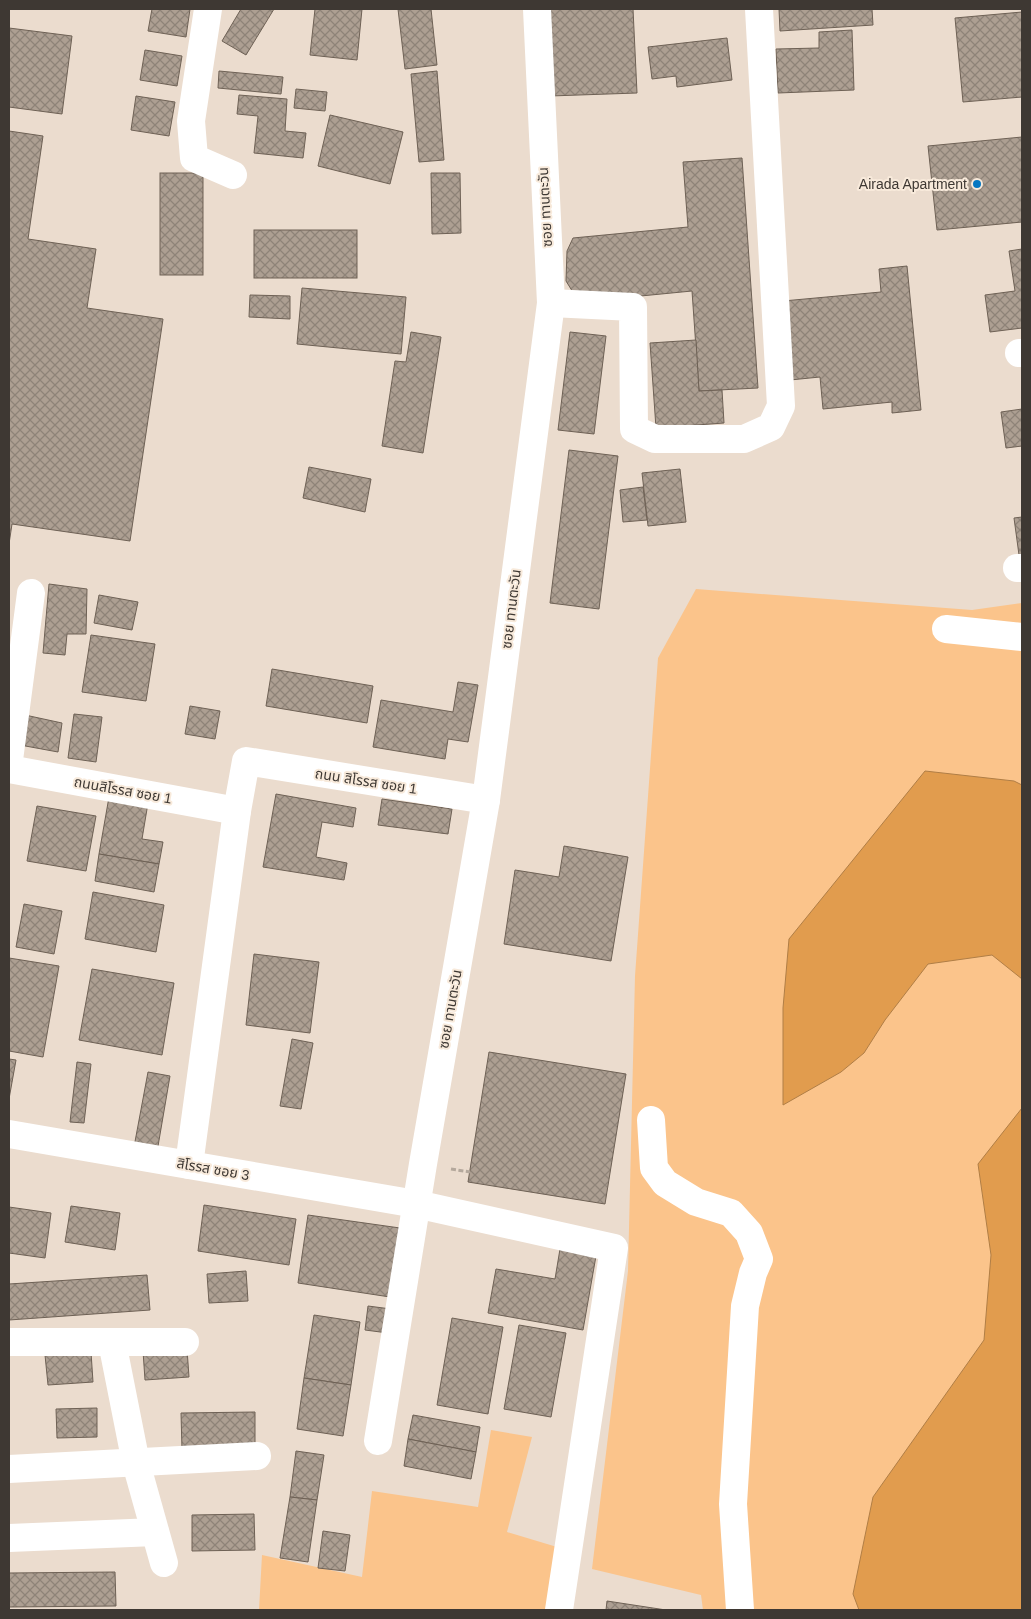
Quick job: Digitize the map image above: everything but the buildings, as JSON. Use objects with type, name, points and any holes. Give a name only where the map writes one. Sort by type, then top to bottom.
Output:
[{"type":"street","points":[[208,9],[191,121],[194,158],[233,175]]},
{"type":"street","name":"ซอย ทานตะวัน","points":[[378,1441],[416,1204],[486,800],[551,304],[537,9]]},
{"type":"street","points":[[551,304],[633,307],[634,429],[655,439],[744,439],[771,427],[781,406],[759,9]]},
{"type":"street","points":[[9,760],[31,593]]},
{"type":"street","points":[[946,629],[1022,637]]},
{"type":"street","name":"ถนน สิโรรส ซอย 1","points":[[237,811],[246,762],[486,800]]},
{"type":"street","name":"ถนนสิโรรส ซอย 1","points":[[9,769],[237,811]]},
{"type":"street","points":[[189,1165],[237,811]]},
{"type":"street","points":[[650,1120],[654,1168],[665,1183],[696,1202],[731,1213],[749,1233],[758,1259],[745,1306],[733,1504],[740,1610]]},
{"type":"street","name":"สิโรรส ซอย 3","points":[[9,1134],[416,1204],[614,1248],[559,1610]]},
{"type":"street","points":[[9,1342],[185,1342]]},
{"type":"street","points":[[112,1342],[136,1462],[164,1563]]},
{"type":"street","points":[[9,1469],[257,1456]]},
{"type":"street","points":[[9,1538],[155,1532]]},
{"type":"shaded area","points":[[696,589],[972,610],[1022,603],[1022,1610],[703,1610],[701,1595],[592,1569],[628,1271],[635,976],[658,658]]},
{"type":"shaded area","points":[[925,771],[1014,781],[1022,785],[1022,979],[992,955],[928,964],[885,1020],[864,1053],[841,1072],[783,1105],[783,1008],[789,939]]},
{"type":"shaded area","points":[[1022,1108],[1022,1610],[859,1610],[853,1594],[873,1497],[984,1340],[991,1255],[978,1164]]},
{"type":"shaded area","points":[[491,1430],[532,1437],[507,1532],[557,1547],[546,1610],[259,1610],[262,1555],[362,1577],[372,1491],[478,1507]]},
{"type":"place","name":"Airada Apartment","points":[[977,184]]}]
